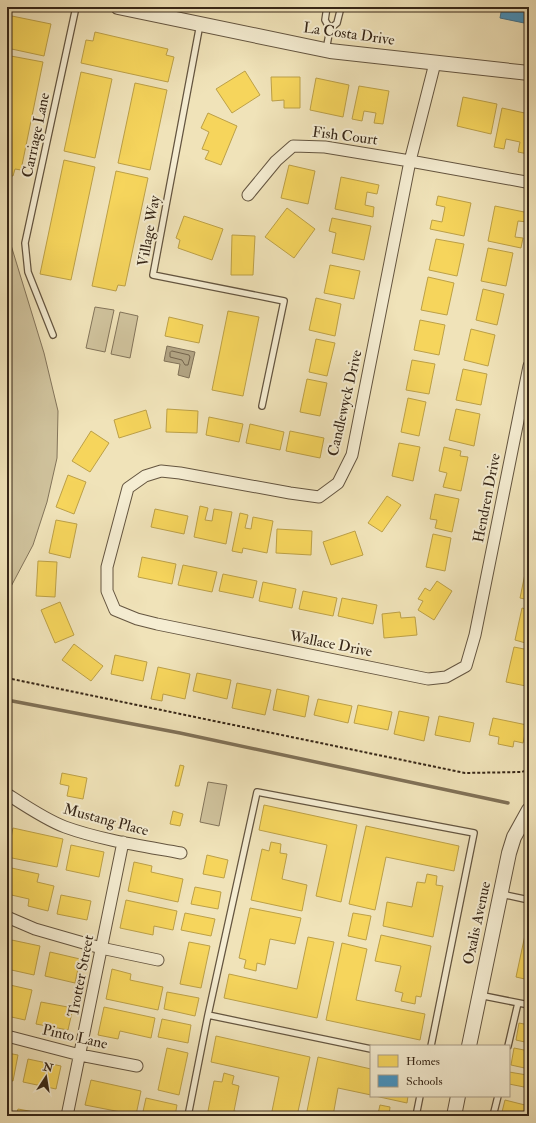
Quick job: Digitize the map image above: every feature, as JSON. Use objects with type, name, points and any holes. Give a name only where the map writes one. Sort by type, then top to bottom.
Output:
[{"type":"street","name":"La Costa Drive","points":[[118,7],[326,50],[529,73]]},
{"type":"street","name":"Candlewyck Drive","points":[[157,624],[137,619],[115,610],[107,591],[107,567],[128,488],[145,476],[161,471],[319,497],[338,484],[352,455],[410,161],[435,63]]},
{"type":"street","name":"Fish Court","points":[[248,195],[276,161],[292,146],[325,147],[410,161]]},
{"type":"street","points":[[410,161],[526,182],[529,184]]},
{"type":"street","name":"Hendren Drive","points":[[475,635],[529,366]]},
{"type":"street","name":"Wallace Drive","points":[[157,624],[428,679],[446,677],[466,666],[475,635]]},
{"type":"street","name":"Mustang Place","points":[[7,794],[64,827],[123,842],[181,853]]},
{"type":"street","name":"Oxalis Avenue","points":[[469,1045],[509,853],[514,837],[529,810]]},
{"type":"street","name":"Trotter Street","points":[[67,1116],[123,842]]},
{"type":"street","points":[[7,917],[35,929],[101,948],[158,960]]},
{"type":"street","name":"Pinto Lane","points":[[7,1036],[80,1055],[137,1066]]},
{"type":"street","points":[[454,1116],[458,1097]]},
{"type":"lane","name":"Carriage Lane","points":[[53,335],[28,272],[25,243],[76,7]]},
{"type":"lane","points":[[327,7],[325,20],[330,29]]},
{"type":"lane","points":[[326,50],[330,29],[337,23],[341,7]]},
{"type":"lane","name":"Village Way","points":[[200,24],[153,275],[284,301],[262,406]]},
{"type":"lane","points":[[188,1116],[208,1014],[257,792],[474,833],[431,1045]]},
{"type":"lane","points":[[501,894],[529,900]]},
{"type":"lane","points":[[479,995],[529,1005]]},
{"type":"lane","points":[[508,1045],[518,1003]]},
{"type":"lane","points":[[208,1014],[370,1049]]},
{"type":"lane","points":[[416,1116],[420,1097]]},
{"type":"lane","points":[[494,1116],[498,1097]]},
{"type":"path","points":[[7,678],[465,774],[522,772],[529,769]]},
{"type":"shaded area","points":[[7,232],[44,353],[58,411],[57,458],[47,502],[33,545],[7,594]]},
{"type":"shaded area","points":[[95,307],[114,310],[105,352],[86,348]]},
{"type":"shaded area","points":[[120,312],[138,316],[130,358],[111,354]]},
{"type":"shaded area","points":[[208,782],[227,785],[219,826],[200,822]]},
{"type":"water","points":[[167,346],[195,352],[189,378],[178,375],[180,364],[164,361]]},
{"type":"building: Homes","points":[[7,15],[51,24],[44,56],[7,48]]},
{"type":"building: Homes","points":[[95,32],[168,49],[166,55],[174,57],[168,82],[81,63],[86,40],[93,41]]},
{"type":"building: Homes","points":[[11,56],[43,62],[21,170],[15,169],[13,176],[7,175],[7,76]]},
{"type":"building: Homes","points":[[245,71],[260,95],[232,113],[216,89]]},
{"type":"building: Homes","points":[[81,72],[112,79],[95,158],[64,151]]},
{"type":"building: Homes","points":[[271,77],[300,77],[300,108],[284,108],[284,100],[272,101]]},
{"type":"building: Homes","points":[[316,78],[349,85],[343,117],[310,110]]},
{"type":"building: Homes","points":[[135,83],[167,90],[150,170],[118,163]]},
{"type":"building: Homes","points":[[359,86],[389,91],[383,124],[374,123],[376,113],[364,111],[362,121],[352,119]]},
{"type":"building: Homes","points":[[463,97],[497,104],[491,134],[457,126]]},
{"type":"building: Homes","points":[[502,108],[529,114],[528,154],[518,152],[520,142],[506,139],[504,149],[494,147]]},
{"type":"building: Homes","points":[[208,113],[237,126],[221,165],[205,159],[209,151],[202,149],[209,132],[201,128]]},
{"type":"building: Homes","points":[[64,160],[95,167],[71,280],[40,274]]},
{"type":"building: Homes","points":[[289,165],[315,171],[308,204],[281,198]]},
{"type":"building: Homes","points":[[116,171],[148,178],[125,286],[118,285],[116,291],[92,286]]},
{"type":"building: Homes","points":[[341,177],[379,185],[377,194],[367,192],[365,205],[374,207],[373,217],[335,209]]},
{"type":"building: Homes","points":[[438,196],[471,203],[464,236],[430,229],[432,220],[442,222],[445,207],[436,205]]},
{"type":"building: Homes","points":[[495,206],[529,213],[527,222],[518,221],[515,237],[523,238],[521,248],[488,241]]},
{"type":"building: Homes","points":[[287,208],[315,229],[294,258],[265,237]]},
{"type":"building: Homes","points":[[184,216],[223,229],[212,260],[178,248],[180,240],[176,238]]},
{"type":"building: Homes","points":[[332,218],[371,226],[364,260],[332,253],[336,233],[329,231]]},
{"type":"building: Homes","points":[[232,235],[255,236],[253,275],[231,275]]},
{"type":"building: Homes","points":[[436,239],[464,244],[457,276],[429,270]]},
{"type":"building: Homes","points":[[488,248],[513,253],[506,286],[481,281]]},
{"type":"building: Homes","points":[[330,265],[360,271],[354,299],[324,293]]},
{"type":"building: Homes","points":[[428,277],[454,283],[447,315],[421,310]]},
{"type":"building: Homes","points":[[483,289],[504,294],[497,325],[476,320]]},
{"type":"building: Homes","points":[[316,298],[341,304],[335,336],[309,330]]},
{"type":"building: Homes","points":[[228,311],[259,317],[243,396],[212,390]]},
{"type":"building: Homes","points":[[169,317],[203,325],[199,343],[165,336]]},
{"type":"building: Homes","points":[[420,320],[445,325],[439,355],[414,350]]},
{"type":"building: Homes","points":[[471,329],[495,335],[488,366],[464,360]]},
{"type":"building: Homes","points":[[316,339],[335,343],[327,376],[309,372]]},
{"type":"building: Homes","points":[[412,360],[435,364],[429,394],[406,390]]},
{"type":"building: Homes","points":[[463,369],[487,374],[481,405],[456,400]]},
{"type":"building: Homes","points":[[307,379],[327,383],[320,416],[300,412]]},
{"type":"building: Homes","points":[[408,398],[426,402],[419,436],[401,432]]},
{"type":"building: Homes","points":[[167,409],[198,411],[197,433],[166,432]]},
{"type":"building: Homes","points":[[456,409],[480,414],[474,446],[449,440]]},
{"type":"building: Homes","points":[[146,410],[151,428],[119,438],[114,420]]},
{"type":"building: Homes","points":[[209,417],[243,424],[239,442],[206,435]]},
{"type":"building: Homes","points":[[250,424],[284,432],[280,450],[246,443]]},
{"type":"building: Homes","points":[[91,431],[109,443],[90,472],[72,461]]},
{"type":"building: Homes","points":[[290,431],[324,438],[320,458],[286,451]]},
{"type":"building: Homes","points":[[399,443],[420,447],[413,481],[392,476]]},
{"type":"building: Homes","points":[[444,447],[461,451],[460,456],[468,457],[461,491],[443,487],[447,473],[439,471]]},
{"type":"building: Homes","points":[[68,475],[86,482],[74,514],[56,507]]},
{"type":"building: Homes","points":[[435,494],[459,499],[452,532],[435,528],[437,520],[430,519]]},
{"type":"building: Homes","points":[[387,496],[401,505],[382,532],[368,523]]},
{"type":"building: Homes","points":[[200,506],[208,508],[205,520],[212,521],[214,509],[232,512],[226,544],[194,537]]},
{"type":"building: Homes","points":[[155,509],[188,516],[184,534],[151,527]]},
{"type":"building: Homes","points":[[240,513],[248,515],[245,528],[251,529],[253,517],[273,521],[267,553],[243,548],[242,553],[232,551]]},
{"type":"building: Homes","points":[[56,520],[77,524],[70,558],[49,553]]},
{"type":"building: Homes","points":[[277,529],[312,531],[311,555],[276,553]]},
{"type":"building: Homes","points":[[355,531],[363,555],[331,565],[323,542]]},
{"type":"building: Homes","points":[[433,534],[451,538],[445,571],[426,567]]},
{"type":"building: Homes","points":[[142,557],[176,564],[172,584],[138,577]]},
{"type":"building: Homes","points":[[38,561],[57,562],[55,597],[36,596]]},
{"type":"building: Homes","points":[[183,565],[217,572],[212,592],[178,585]]},
{"type":"building: Homes","points":[[526,569],[529,569],[529,600],[520,598]]},
{"type":"building: Homes","points":[[223,574],[257,581],[253,598],[219,591]]},
{"type":"building: Homes","points":[[437,581],[452,591],[434,620],[418,610],[423,601],[418,599],[425,588],[430,591]]},
{"type":"building: Homes","points":[[263,582],[296,589],[292,608],[259,601]]},
{"type":"building: Homes","points":[[303,591],[337,598],[333,616],[299,609]]},
{"type":"building: Homes","points":[[342,598],[377,605],[373,624],[338,616]]},
{"type":"building: Homes","points":[[60,602],[74,635],[55,643],[41,610]]},
{"type":"building: Homes","points":[[522,608],[529,610],[529,644],[515,640]]},
{"type":"building: Homes","points":[[400,612],[401,618],[415,617],[417,635],[384,638],[382,614]]},
{"type":"building: Homes","points":[[74,644],[103,666],[91,681],[62,660]]},
{"type":"building: Homes","points":[[514,647],[529,650],[529,673],[526,686],[506,682]]},
{"type":"building: Homes","points":[[115,655],[147,662],[143,681],[111,674]]},
{"type":"building: Homes","points":[[158,667],[190,674],[185,699],[163,694],[162,701],[151,699]]},
{"type":"building: Homes","points":[[197,673],[231,680],[227,699],[193,691]]},
{"type":"building: Homes","points":[[237,683],[271,690],[265,715],[232,708]]},
{"type":"building: Homes","points":[[277,689],[309,696],[305,717],[273,710]]},
{"type":"building: Homes","points":[[318,699],[352,706],[348,723],[314,715]]},
{"type":"building: Homes","points":[[358,705],[392,712],[388,730],[354,723]]},
{"type":"building: Homes","points":[[399,711],[429,717],[424,741],[394,734]]},
{"type":"building: Homes","points":[[439,716],[474,723],[470,742],[435,735]]},
{"type":"building: Homes","points":[[493,718],[527,725],[523,743],[514,741],[513,747],[498,744],[499,737],[489,735]]},
{"type":"building: Homes","points":[[180,765],[184,766],[179,786],[175,786]]},
{"type":"building: Homes","points":[[62,773],[87,778],[83,799],[67,796],[69,786],[60,784]]},
{"type":"building: Homes","points":[[264,805],[357,825],[341,902],[316,896],[327,845],[259,830]]},
{"type":"building: Homes","points":[[173,811],[183,814],[180,826],[170,824]]},
{"type":"building: Homes","points":[[366,826],[459,846],[454,871],[386,857],[375,910],[349,904]]},
{"type":"building: Homes","points":[[13,828],[63,839],[57,867],[7,857]]},
{"type":"building: Homes","points":[[271,842],[281,844],[280,853],[287,854],[282,879],[307,885],[302,911],[251,900],[262,849],[269,851]]},
{"type":"building: Homes","points":[[71,845],[104,852],[99,877],[66,870]]},
{"type":"building: Homes","points":[[207,855],[228,860],[224,878],[203,874]]},
{"type":"building: Homes","points":[[134,862],[152,866],[151,872],[183,879],[178,902],[128,891]]},
{"type":"building: Homes","points":[[7,867],[39,874],[37,882],[54,886],[48,911],[28,906],[29,899],[7,894]]},
{"type":"building: Homes","points":[[427,874],[437,876],[436,885],[443,886],[433,937],[383,926],[387,902],[412,907],[417,882],[425,883]]},
{"type":"building: Homes","points":[[195,887],[221,892],[218,909],[191,904]]},
{"type":"building: Homes","points":[[61,895],[91,901],[87,920],[57,914]]},
{"type":"building: Homes","points":[[126,900],[177,911],[173,930],[154,926],[153,935],[120,928]]},
{"type":"building: Homes","points":[[250,908],[301,918],[295,944],[270,939],[265,965],[257,963],[256,971],[244,968],[246,960],[239,958]]},
{"type":"building: Homes","points":[[185,913],[215,919],[211,936],[181,930]]},
{"type":"building: Homes","points":[[353,913],[371,916],[366,940],[348,936]]},
{"type":"building: Homes","points":[[529,921],[529,980],[516,977]]},
{"type":"building: Homes","points":[[381,935],[431,946],[421,997],[416,996],[415,1004],[401,1001],[403,993],[395,991],[401,966],[375,961]]},
{"type":"building: Homes","points":[[308,937],[334,942],[317,1018],[224,998],[229,974],[297,989]]},
{"type":"building: Homes","points":[[7,939],[40,946],[34,975],[7,969]]},
{"type":"building: Homes","points":[[189,942],[210,946],[201,988],[180,984]]},
{"type":"building: Homes","points":[[342,943],[367,949],[356,1000],[425,1014],[420,1040],[326,1020]]},
{"type":"building: Homes","points":[[50,952],[80,959],[75,983],[45,976]]},
{"type":"building: Homes","points":[[112,969],[131,974],[130,980],[163,987],[158,1010],[106,999]]},
{"type":"building: Homes","points":[[7,978],[11,979],[10,985],[32,990],[25,1020],[7,1016]]},
{"type":"building: Homes","points":[[167,992],[199,998],[195,1016],[164,1009]]},
{"type":"building: Homes","points":[[41,1002],[73,1008],[68,1030],[36,1024]]},
{"type":"building: Homes","points":[[104,1007],[155,1018],[151,1038],[120,1031],[118,1039],[98,1035]]},
{"type":"building: Homes","points":[[162,1019],[191,1025],[188,1043],[158,1037]]},
{"type":"building: Homes","points":[[519,1023],[529,1025],[529,1043],[516,1040]]},
{"type":"building: Homes","points":[[216,1036],[310,1057],[297,1116],[271,1116],[279,1077],[211,1062]]},
{"type":"building: Homes","points":[[167,1048],[188,1053],[179,1095],[158,1090]]},
{"type":"building: Homes","points":[[514,1048],[529,1051],[529,1069],[511,1065]]},
{"type":"building: Homes","points":[[7,1053],[18,1055],[13,1081],[7,1080]]},
{"type":"building: Homes","points":[[318,1057],[370,1069],[370,1095],[338,1088],[333,1116],[306,1116]]},
{"type":"building: Homes","points":[[28,1059],[61,1066],[56,1089],[23,1082]]},
{"type":"building: Homes","points":[[529,1069],[529,1088],[510,1084],[510,1072],[527,1075]]},
{"type":"building: Homes","points":[[224,1073],[234,1076],[232,1084],[239,1086],[234,1111],[258,1116],[207,1116],[214,1081],[222,1082]]},
{"type":"building: Homes","points":[[91,1080],[141,1091],[136,1115],[85,1105]]},
{"type":"building: Homes","points":[[380,1097],[408,1097],[407,1103]]},
{"type":"building: Homes","points":[[146,1098],[177,1105],[175,1116],[142,1116]]},
{"type":"building: Homes","points":[[526,1099],[529,1099],[529,1116],[501,1116],[505,1100],[525,1105]]},
{"type":"building: Homes","points":[[380,1105],[390,1107],[389,1116],[370,1116],[371,1112],[378,1114]]},
{"type":"building: Homes","points":[[18,1109],[50,1115],[50,1116],[16,1116]]},
{"type":"building: Schools","points":[[502,7],[529,7],[529,24],[500,18]]},
{"type":"waterway","points":[[7,700],[180,733],[508,803]]}]
